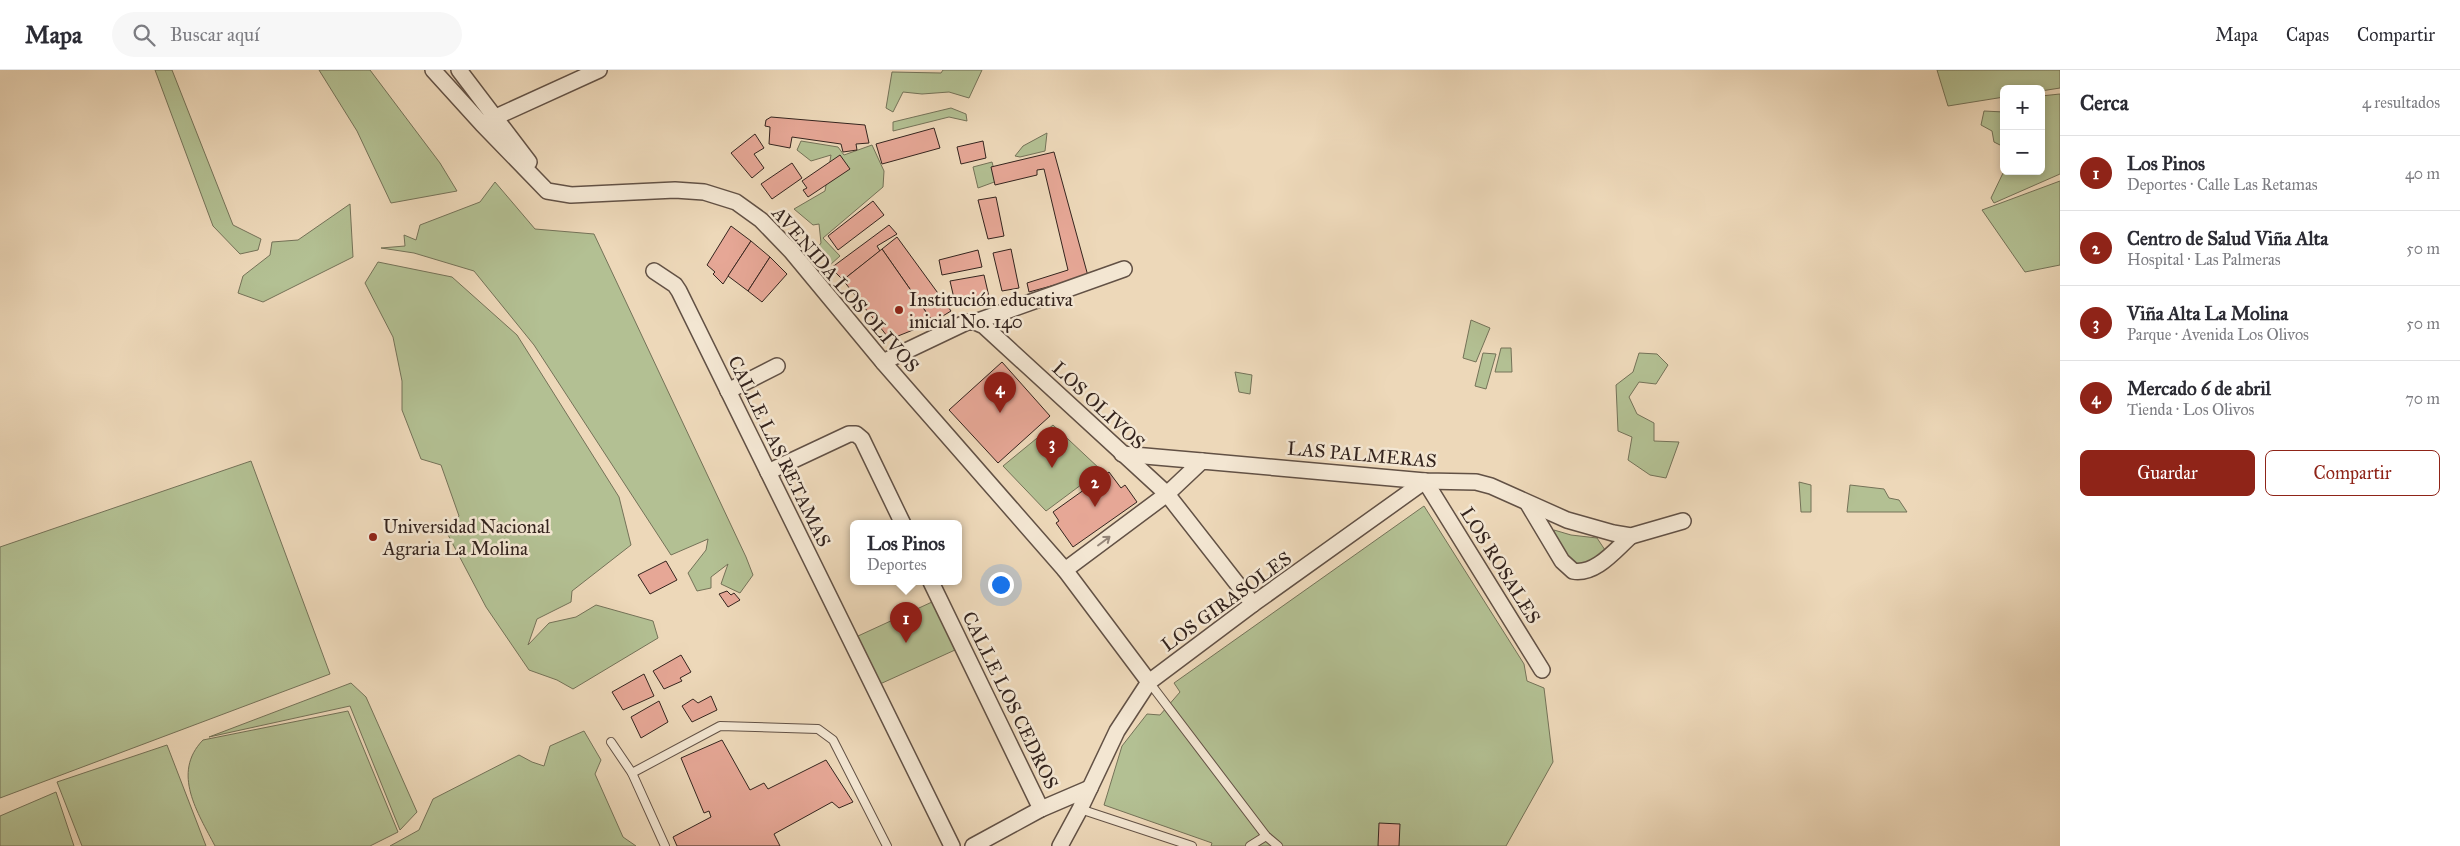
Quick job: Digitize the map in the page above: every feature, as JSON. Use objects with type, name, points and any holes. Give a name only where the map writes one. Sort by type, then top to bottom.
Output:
[{"type":"street","name":"AVENIDA LOS OLIVOS","points":[[433,70],[488,120],[537,183],[547,191],[571,195],[675,190],[704,192],[736,202],[761,220],[791,251],[882,362],[1065,570],[1149,682]]},
{"type":"street","points":[[459,70],[488,120],[599,70]]},
{"type":"street","points":[[882,362],[967,322],[974,322],[1124,269]]},
{"type":"street","name":"CALLE LAS RETAMAS","points":[[654,271],[675,285],[952,846]]},
{"type":"street","name":"LOS OLIVOS","points":[[974,322],[984,326],[1167,494],[1253,604]]},
{"type":"street","points":[[728,391],[777,366]]},
{"type":"street","points":[[768,472],[849,434],[856,434],[862,438],[901,520]]},
{"type":"street","name":"LAS PALMERAS","points":[[1122,454],[1426,481],[1484,484],[1528,504],[1586,526],[1631,536],[1683,521]]},
{"type":"street","points":[[1065,570],[1167,494],[1202,461]]},
{"type":"street","name":"LOS GIRASOLES","points":[[1060,846],[1117,731],[1149,682],[1253,604],[1426,481]]},
{"type":"street","name":"LOS ROSALES","points":[[1426,481],[1542,670]]},
{"type":"street","points":[[1528,504],[1562,561],[1573,571],[1588,571],[1631,536]]},
{"type":"street","name":"CALLE LOS CEDROS","points":[[932,585],[1041,809]]},
{"type":"street","points":[[973,846],[1041,809],[1090,788]]},
{"type":"lane","points":[[1149,682],[1266,836],[1278,846]]},
{"type":"lane","points":[[632,773],[720,726],[818,729],[832,740],[887,846]]},
{"type":"lane","points":[[611,742],[632,773],[665,846]]},
{"type":"lane","points":[[1080,809],[1192,846]]},
{"type":"lane","points":[[1250,846],[1266,836]]},
{"type":"green space","points":[[155,70],[172,70],[233,225],[261,239],[258,250],[240,254],[213,226]]},
{"type":"green space","points":[[319,70],[370,70],[440,163],[457,191],[391,203],[357,131]]},
{"type":"green space","points":[[943,70],[982,70],[969,98],[949,92],[922,94],[903,92],[893,112],[886,108],[892,72],[941,73]]},
{"type":"green space","points":[[1937,70],[2060,70],[2060,88],[2045,90],[2045,85],[2000,85],[2000,98],[1948,106]]},
{"type":"green space","points":[[2060,94],[2060,174],[1994,203],[1991,198],[2002,175],[2045,175],[2045,96]]},
{"type":"green space","points":[[951,108],[966,114],[967,121],[949,117],[893,131],[893,122]]},
{"type":"green space","points":[[1984,111],[2000,112],[2000,145],[1994,142],[1992,131],[1981,125]]},
{"type":"green space","points":[[1047,133],[1045,151],[1020,157],[1015,156],[1023,146]]},
{"type":"green space","points":[[801,141],[838,147],[844,155],[872,145],[884,171],[883,187],[823,238],[840,256],[830,265],[818,247],[821,243],[819,224],[813,225],[794,209],[825,191],[831,155],[811,161],[797,150]]},
{"type":"green space","points":[[992,162],[997,181],[978,188],[973,167]]},
{"type":"green space","points":[[2060,181],[2060,265],[2025,272],[1982,210]]},
{"type":"green space","points":[[495,182],[535,229],[594,234],[746,557],[753,575],[740,593],[721,584],[728,564],[711,577],[711,588],[697,591],[688,573],[706,550],[708,539],[671,555],[534,345],[474,271],[414,253],[381,248],[405,246],[404,235],[416,240],[420,225],[480,202]]},
{"type":"green space","points":[[350,204],[353,257],[263,302],[238,293],[243,276],[270,255],[272,242],[298,240]]},
{"type":"green space","points":[[378,262],[452,277],[517,335],[619,497],[631,545],[572,591],[571,602],[537,619],[528,645],[549,623],[576,617],[596,605],[653,621],[658,638],[573,689],[557,680],[529,670],[486,607],[446,531],[459,516],[441,465],[421,459],[402,410],[402,381],[393,337],[365,283]]},
{"type":"green space","points":[[1471,320],[1490,328],[1476,362],[1463,358]]},
{"type":"green space","points":[[1501,348],[1511,348],[1512,372],[1495,372]]},
{"type":"green space","points":[[1483,353],[1496,354],[1486,389],[1475,386]]},
{"type":"green space","points":[[1639,353],[1657,354],[1668,365],[1656,384],[1639,382],[1629,397],[1637,414],[1654,423],[1654,441],[1679,442],[1666,478],[1650,475],[1628,460],[1632,437],[1618,431],[1616,385],[1633,372]]},
{"type":"green space","points":[[1235,372],[1252,375],[1250,394],[1239,392]]},
{"type":"green space","points":[[1053,425],[1101,470],[1046,511],[1003,466]]},
{"type":"green space","points":[[251,461],[330,674],[0,798],[0,547]]},
{"type":"green space","points":[[1799,482],[1811,485],[1811,512],[1801,512]]},
{"type":"green space","points":[[1850,485],[1884,489],[1889,498],[1899,500],[1907,512],[1847,512]]},
{"type":"green space","points":[[1424,506],[1524,664],[1527,681],[1544,688],[1553,762],[1506,846],[1211,846],[1212,843],[1104,805],[1122,746],[1147,714],[1160,715],[1180,692],[1174,683]]},
{"type":"green space","points":[[1554,530],[1571,535],[1597,538],[1605,550],[1603,556],[1586,563],[1569,561],[1555,537]]},
{"type":"green space","points":[[932,602],[955,650],[880,684],[858,636]]},
{"type":"green space","points":[[351,683],[366,697],[417,812],[400,830],[350,706],[209,737]]},
{"type":"green space","points":[[348,711],[398,832],[370,846],[215,846],[195,807],[188,779],[189,766],[194,753],[203,740]]},
{"type":"green space","points":[[584,731],[601,760],[595,774],[623,837],[636,846],[390,846],[419,830],[433,799],[519,755],[544,766],[550,746]]},
{"type":"green space","points":[[167,745],[206,846],[82,846],[57,782]]},
{"type":"green space","points":[[56,792],[74,846],[0,846],[0,816]]},
{"type":"building","points":[[771,117],[865,125],[869,143],[856,144],[857,150],[843,152],[841,144],[792,137],[790,148],[769,144],[770,127],[765,126],[766,120]]},
{"type":"building","points":[[934,128],[940,148],[882,164],[876,144]]},
{"type":"building","points":[[755,134],[764,148],[754,154],[764,168],[752,178],[731,153]]},
{"type":"building","points":[[983,141],[986,158],[961,164],[957,147]]},
{"type":"building","points":[[1054,152],[1088,276],[1029,292],[1027,283],[1068,270],[1044,169],[1037,170],[1037,175],[995,185],[991,167]]},
{"type":"building","points":[[840,155],[850,169],[808,197],[803,190],[807,188],[802,181]]},
{"type":"building","points":[[792,163],[802,178],[772,199],[761,184]]},
{"type":"building","points":[[996,197],[1004,236],[988,239],[978,200]]},
{"type":"building","points":[[873,201],[884,215],[838,250],[828,236]]},
{"type":"building","points":[[889,225],[897,234],[877,246],[880,251],[843,280],[831,268]]},
{"type":"building","points":[[731,226],[751,241],[723,284],[713,274],[715,272],[707,265]]},
{"type":"building","points":[[897,237],[951,311],[933,322],[882,249]]},
{"type":"building","points":[[751,241],[770,257],[748,291],[728,276]]},
{"type":"building","points":[[882,249],[933,322],[893,338],[887,336],[843,280]]},
{"type":"building","points":[[1011,249],[1019,288],[1002,291],[993,253]]},
{"type":"building","points":[[978,250],[982,267],[942,275],[939,260]]},
{"type":"building","points":[[770,257],[787,274],[762,302],[748,291]]},
{"type":"building","points":[[984,275],[990,301],[956,307],[950,281]]},
{"type":"building","points":[[1002,362],[1050,416],[998,463],[949,410]]},
{"type":"building","points":[[1109,472],[1121,488],[1125,485],[1137,502],[1073,547],[1056,523],[1059,521],[1053,512]]},
{"type":"building","points":[[666,561],[677,580],[650,594],[638,575]]},
{"type":"building","points":[[727,591],[731,595],[734,593],[740,600],[728,607],[719,594]]},
{"type":"building","points":[[681,655],[691,672],[680,678],[682,681],[664,689],[653,671]]},
{"type":"building","points":[[644,674],[654,696],[623,710],[612,692]]},
{"type":"building","points":[[711,696],[717,710],[692,722],[682,706],[693,699],[698,703]]},
{"type":"building","points":[[659,701],[668,722],[641,738],[631,717]]},
{"type":"building","points":[[722,740],[750,790],[764,783],[768,789],[826,760],[853,802],[839,808],[832,802],[774,834],[780,846],[677,846],[673,837],[711,817],[709,811],[704,813],[681,758]]},
{"type":"building","points":[[1379,823],[1400,824],[1399,846],[1378,846]]},
{"type":"place","name":"Institución educativa inicial No. 140","points":[[899,310]]},
{"type":"place","name":"Mercado 6 de abril","points":[[1000,413]]},
{"type":"place","name":"Viña Alta La Molina","points":[[1052,468]]},
{"type":"place","name":"Centro de Salud Viña Alta","points":[[1095,507]]},
{"type":"place","name":"Universidad Nacional Agraria La Molina","points":[[373,537]]},
{"type":"place","name":"Los Pinos","points":[[906,643]]}]
